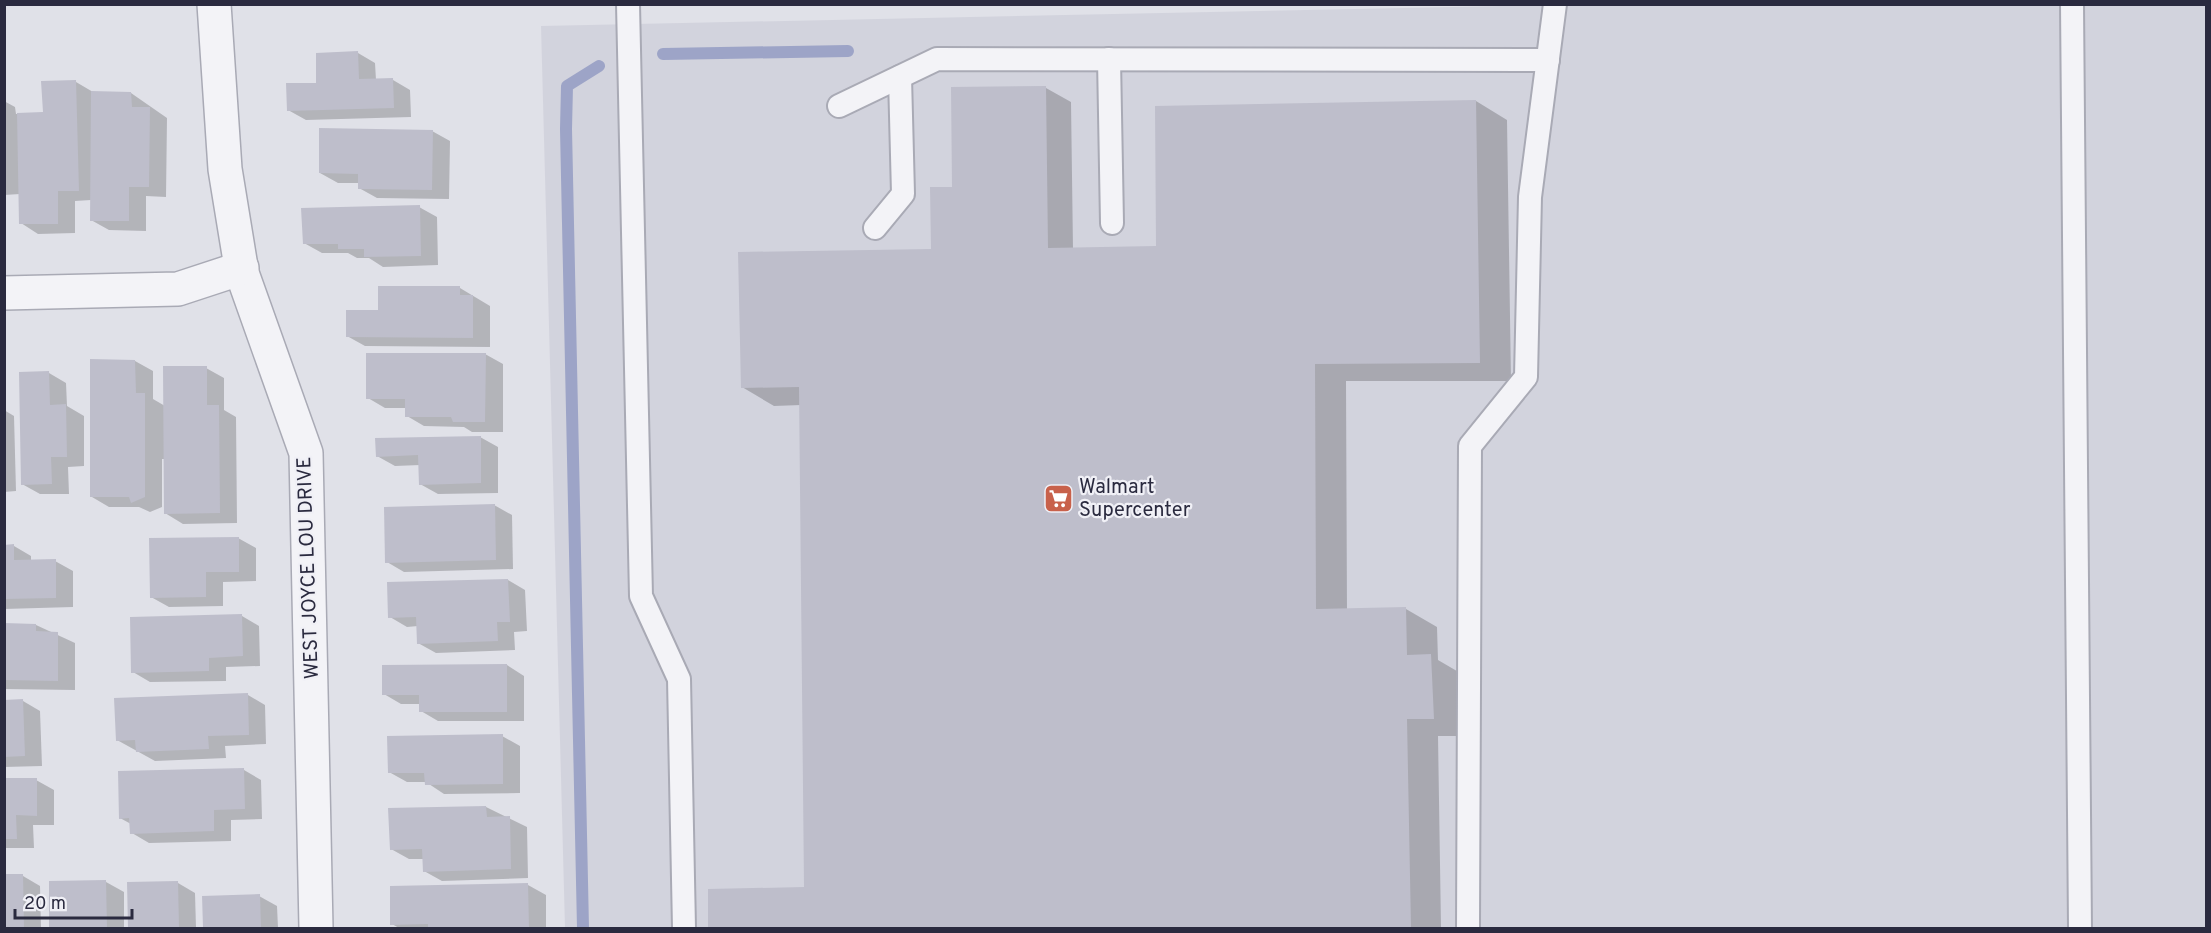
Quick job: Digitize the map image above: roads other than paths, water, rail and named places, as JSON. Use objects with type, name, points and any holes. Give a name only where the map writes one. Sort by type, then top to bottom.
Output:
[{"type":"street","name":"WEST JOYCE LOU DRIVE","points":[[214,4],[225,169],[242,268],[306,453],[316,928]]},
{"type":"street","points":[[4,293],[177,289],[242,268]]},
{"type":"lane","points":[[628,4],[641,596],[679,678],[684,928]]},
{"type":"lane","points":[[1468,928],[1470,446],[1526,377],[1530,197],[1555,4]]},
{"type":"lane","points":[[2072,4],[2080,928]]},
{"type":"lane","points":[[839,106],[937,59],[1548,60]]},
{"type":"lane","points":[[1109,59],[1112,223]]},
{"type":"lane","points":[[875,228],[903,194],[900,77]]},
{"type":"waterway","points":[[663,54],[848,51]]},
{"type":"waterway","points":[[583,928],[566,129],[567,86],[599,66]]},
{"type":"place","name":"Walmart Supercenter","points":[[1058,498]]}]
